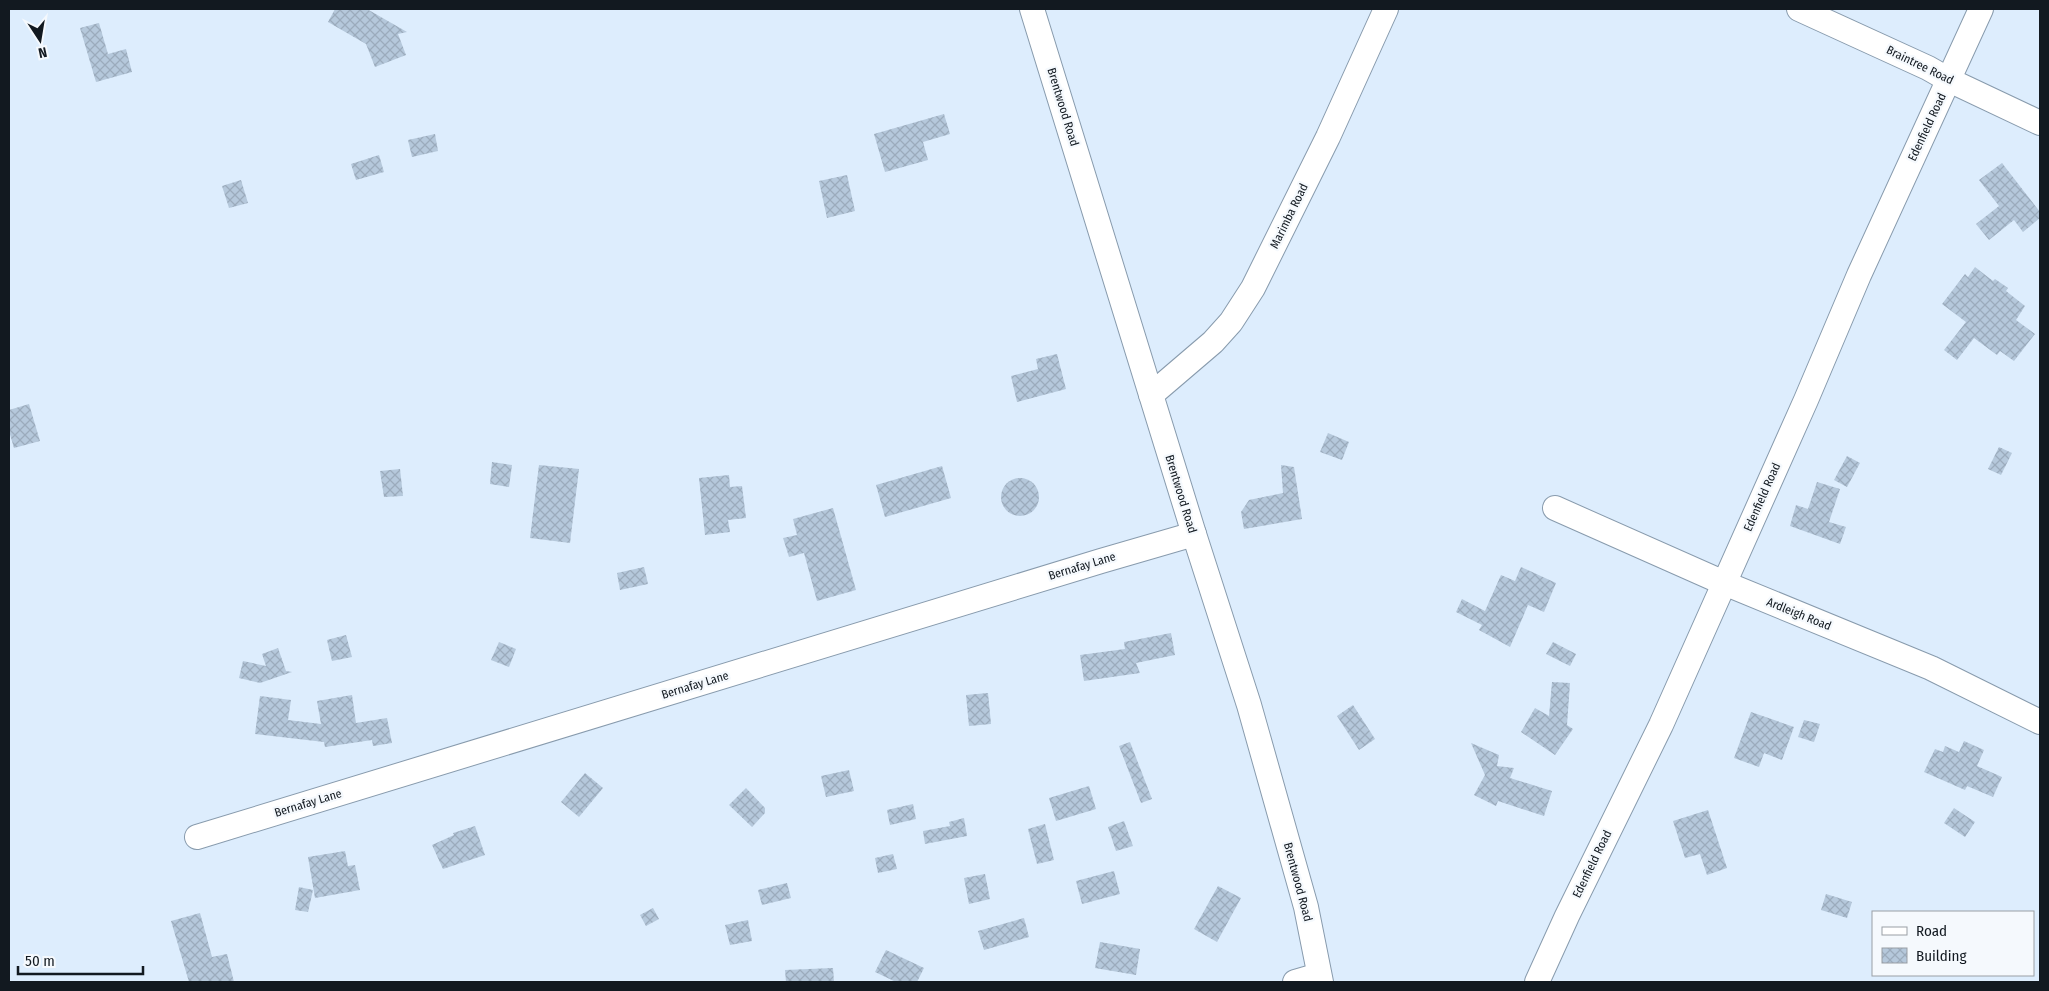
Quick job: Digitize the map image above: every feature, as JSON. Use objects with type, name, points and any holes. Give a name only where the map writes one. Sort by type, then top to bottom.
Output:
[{"type":"street","name":"Brentwood Road","points":[[1032,9],[1249,706],[1306,908],[1320,978]]},
{"type":"street","name":"Marimba Road","points":[[1151,395],[1213,342],[1231,322],[1253,288],[1328,138],[1386,9]]},
{"type":"street","name":"Braintree Road","points":[[1799,9],[1928,68],[1949,80],[2040,123]]},
{"type":"street","name":"Edenfield Road","points":[[1537,982],[1567,916],[1661,725],[1806,400],[1859,275],[1981,9]]},
{"type":"street","name":"Ardleigh Road","points":[[1555,508],[1724,583],[1931,668],[2040,722]]},
{"type":"street","name":"Bernafay Lane","points":[[197,837],[1101,560],[1194,534]]},
{"type":"street","points":[[1295,982],[1320,978]]},
{"type":"building","points":[[335,9],[367,9],[407,32],[398,34],[406,55],[375,67],[366,44],[328,22]]},
{"type":"building","points":[[99,23],[108,54],[126,49],[132,72],[96,82],[80,28]]},
{"type":"building","points":[[944,114],[950,134],[923,142],[928,160],[885,172],[874,134]]},
{"type":"building","points":[[435,134],[438,151],[412,157],[408,140]]},
{"type":"building","points":[[379,155],[384,172],[356,180],[351,164]]},
{"type":"building","points":[[2002,163],[2040,212],[2040,218],[2023,232],[2014,220],[1989,240],[1976,224],[1999,206],[1979,180]]},
{"type":"building","points":[[847,175],[855,211],[827,218],[819,181]]},
{"type":"building","points":[[241,180],[248,203],[229,208],[222,186]]},
{"type":"building","points":[[1975,267],[1993,281],[1995,279],[2008,288],[2006,291],[2025,306],[2016,320],[2035,334],[2014,361],[2000,351],[1997,355],[1974,338],[1957,360],[1944,350],[1966,322],[1942,304],[1965,274],[1968,277]]},
{"type":"building","points":[[1057,354],[1066,389],[1017,402],[1011,376],[1038,369],[1036,359]]},
{"type":"building","points":[[29,404],[40,441],[14,448],[9,431],[9,410]]},
{"type":"building","points":[[1328,433],[1349,442],[1342,460],[1320,452]]},
{"type":"building","points":[[1999,447],[2012,453],[2001,475],[1988,469]]},
{"type":"building","points":[[1847,456],[1860,463],[1847,487],[1834,480]]},
{"type":"building","points":[[492,462],[512,465],[509,487],[490,484]]},
{"type":"building","points":[[539,465],[579,469],[570,543],[530,538]]},
{"type":"building","points":[[1281,465],[1294,467],[1302,519],[1244,529],[1241,512],[1249,500],[1283,493]]},
{"type":"building","points":[[942,466],[951,498],[885,517],[876,485]]},
{"type":"building","points":[[400,469],[403,496],[384,497],[380,471]]},
{"type":"building","points":[[729,475],[730,487],[742,486],[746,518],[728,520],[730,532],[705,535],[699,478]]},
{"type":"building","points":[[1020,478],[1027,479],[1033,484],[1038,490],[1038,504],[1033,510],[1027,515],[1020,516],[1013,515],[1007,510],[1002,504],[1001,497],[1002,490],[1007,484],[1013,479]]},
{"type":"building","points":[[1817,482],[1840,489],[1829,522],[1846,527],[1840,544],[1790,526],[1796,505],[1808,509]]},
{"type":"building","points":[[833,508],[856,590],[817,601],[804,553],[789,557],[783,538],[797,535],[793,519]]},
{"type":"building","points":[[644,567],[648,584],[620,590],[617,573]]},
{"type":"building","points":[[1521,567],[1556,583],[1544,612],[1528,605],[1510,647],[1479,630],[1482,625],[1456,612],[1462,599],[1485,611],[1501,575],[1515,581]]},
{"type":"building","points":[[1171,633],[1175,655],[1136,663],[1140,673],[1084,681],[1080,655],[1125,649],[1124,642]]},
{"type":"building","points":[[346,635],[352,657],[332,661],[327,640]]},
{"type":"building","points":[[499,642],[516,649],[509,667],[491,660]]},
{"type":"building","points":[[1553,642],[1576,654],[1570,666],[1546,654]]},
{"type":"building","points":[[278,648],[286,671],[292,672],[260,683],[239,678],[243,661],[266,666],[262,654]]},
{"type":"building","points":[[1552,682],[1570,683],[1567,725],[1573,729],[1555,755],[1521,732],[1535,708],[1549,716]]},
{"type":"building","points":[[988,693],[991,724],[969,726],[966,695]]},
{"type":"building","points":[[352,695],[356,723],[387,718],[392,743],[373,746],[372,740],[325,747],[324,742],[255,734],[260,696],[291,700],[288,720],[321,724],[317,701]]},
{"type":"building","points":[[1353,705],[1375,739],[1359,750],[1337,716]]},
{"type":"building","points":[[1751,712],[1794,727],[1782,760],[1764,753],[1759,767],[1734,758]]},
{"type":"building","points":[[1804,720],[1820,724],[1814,742],[1798,737]]},
{"type":"building","points":[[1964,741],[1984,750],[1977,766],[2002,777],[1993,797],[1967,786],[1965,790],[1924,772],[1935,749],[1943,752],[1945,746],[1959,752]]},
{"type":"building","points":[[1130,742],[1152,799],[1141,803],[1119,746]]},
{"type":"building","points":[[1471,743],[1499,755],[1497,766],[1514,768],[1510,778],[1552,791],[1544,816],[1498,801],[1496,806],[1474,795],[1485,775]]},
{"type":"building","points":[[849,770],[854,791],[826,797],[821,776]]},
{"type":"building","points":[[585,773],[603,788],[579,817],[561,802]]},
{"type":"building","points":[[1089,786],[1096,809],[1056,821],[1049,798]]},
{"type":"building","points":[[746,788],[765,808],[765,813],[752,827],[729,805]]},
{"type":"building","points":[[913,804],[916,819],[890,825],[887,810]]},
{"type":"building","points":[[1954,808],[1975,822],[1965,837],[1944,823]]},
{"type":"building","points":[[1708,810],[1727,868],[1707,875],[1700,854],[1685,858],[1673,821]]},
{"type":"building","points":[[964,818],[967,836],[925,844],[923,831],[950,826],[949,822]]},
{"type":"building","points":[[1124,821],[1133,846],[1116,851],[1108,827]]},
{"type":"building","points":[[1045,824],[1054,860],[1037,864],[1028,829]]},
{"type":"building","points":[[475,826],[485,855],[443,869],[432,845],[454,835],[453,833]]},
{"type":"building","points":[[345,851],[348,866],[355,865],[360,890],[315,898],[308,857]]},
{"type":"building","points":[[893,854],[897,869],[878,873],[875,858]]},
{"type":"building","points":[[1114,871],[1120,894],[1082,904],[1076,881]]},
{"type":"building","points":[[985,874],[990,899],[969,904],[964,878]]},
{"type":"building","points":[[787,883],[791,898],[762,905],[758,890]]},
{"type":"building","points":[[1218,886],[1241,898],[1217,942],[1194,929]]},
{"type":"building","points":[[299,887],[313,890],[308,912],[295,910]]},
{"type":"building","points":[[1826,894],[1852,902],[1847,918],[1821,910]]},
{"type":"building","points":[[653,908],[659,919],[646,926],[640,915]]},
{"type":"building","points":[[200,913],[212,957],[227,954],[234,982],[189,982],[171,921]]},
{"type":"building","points":[[1024,918],[1029,937],[984,950],[978,931]]},
{"type":"building","points":[[748,920],[752,941],[730,945],[725,925]]},
{"type":"building","points":[[1100,942],[1140,949],[1136,975],[1095,968]]},
{"type":"building","points":[[886,950],[924,968],[917,982],[896,982],[875,972]]},
{"type":"building","points":[[833,968],[834,982],[786,982],[785,970]]}]
